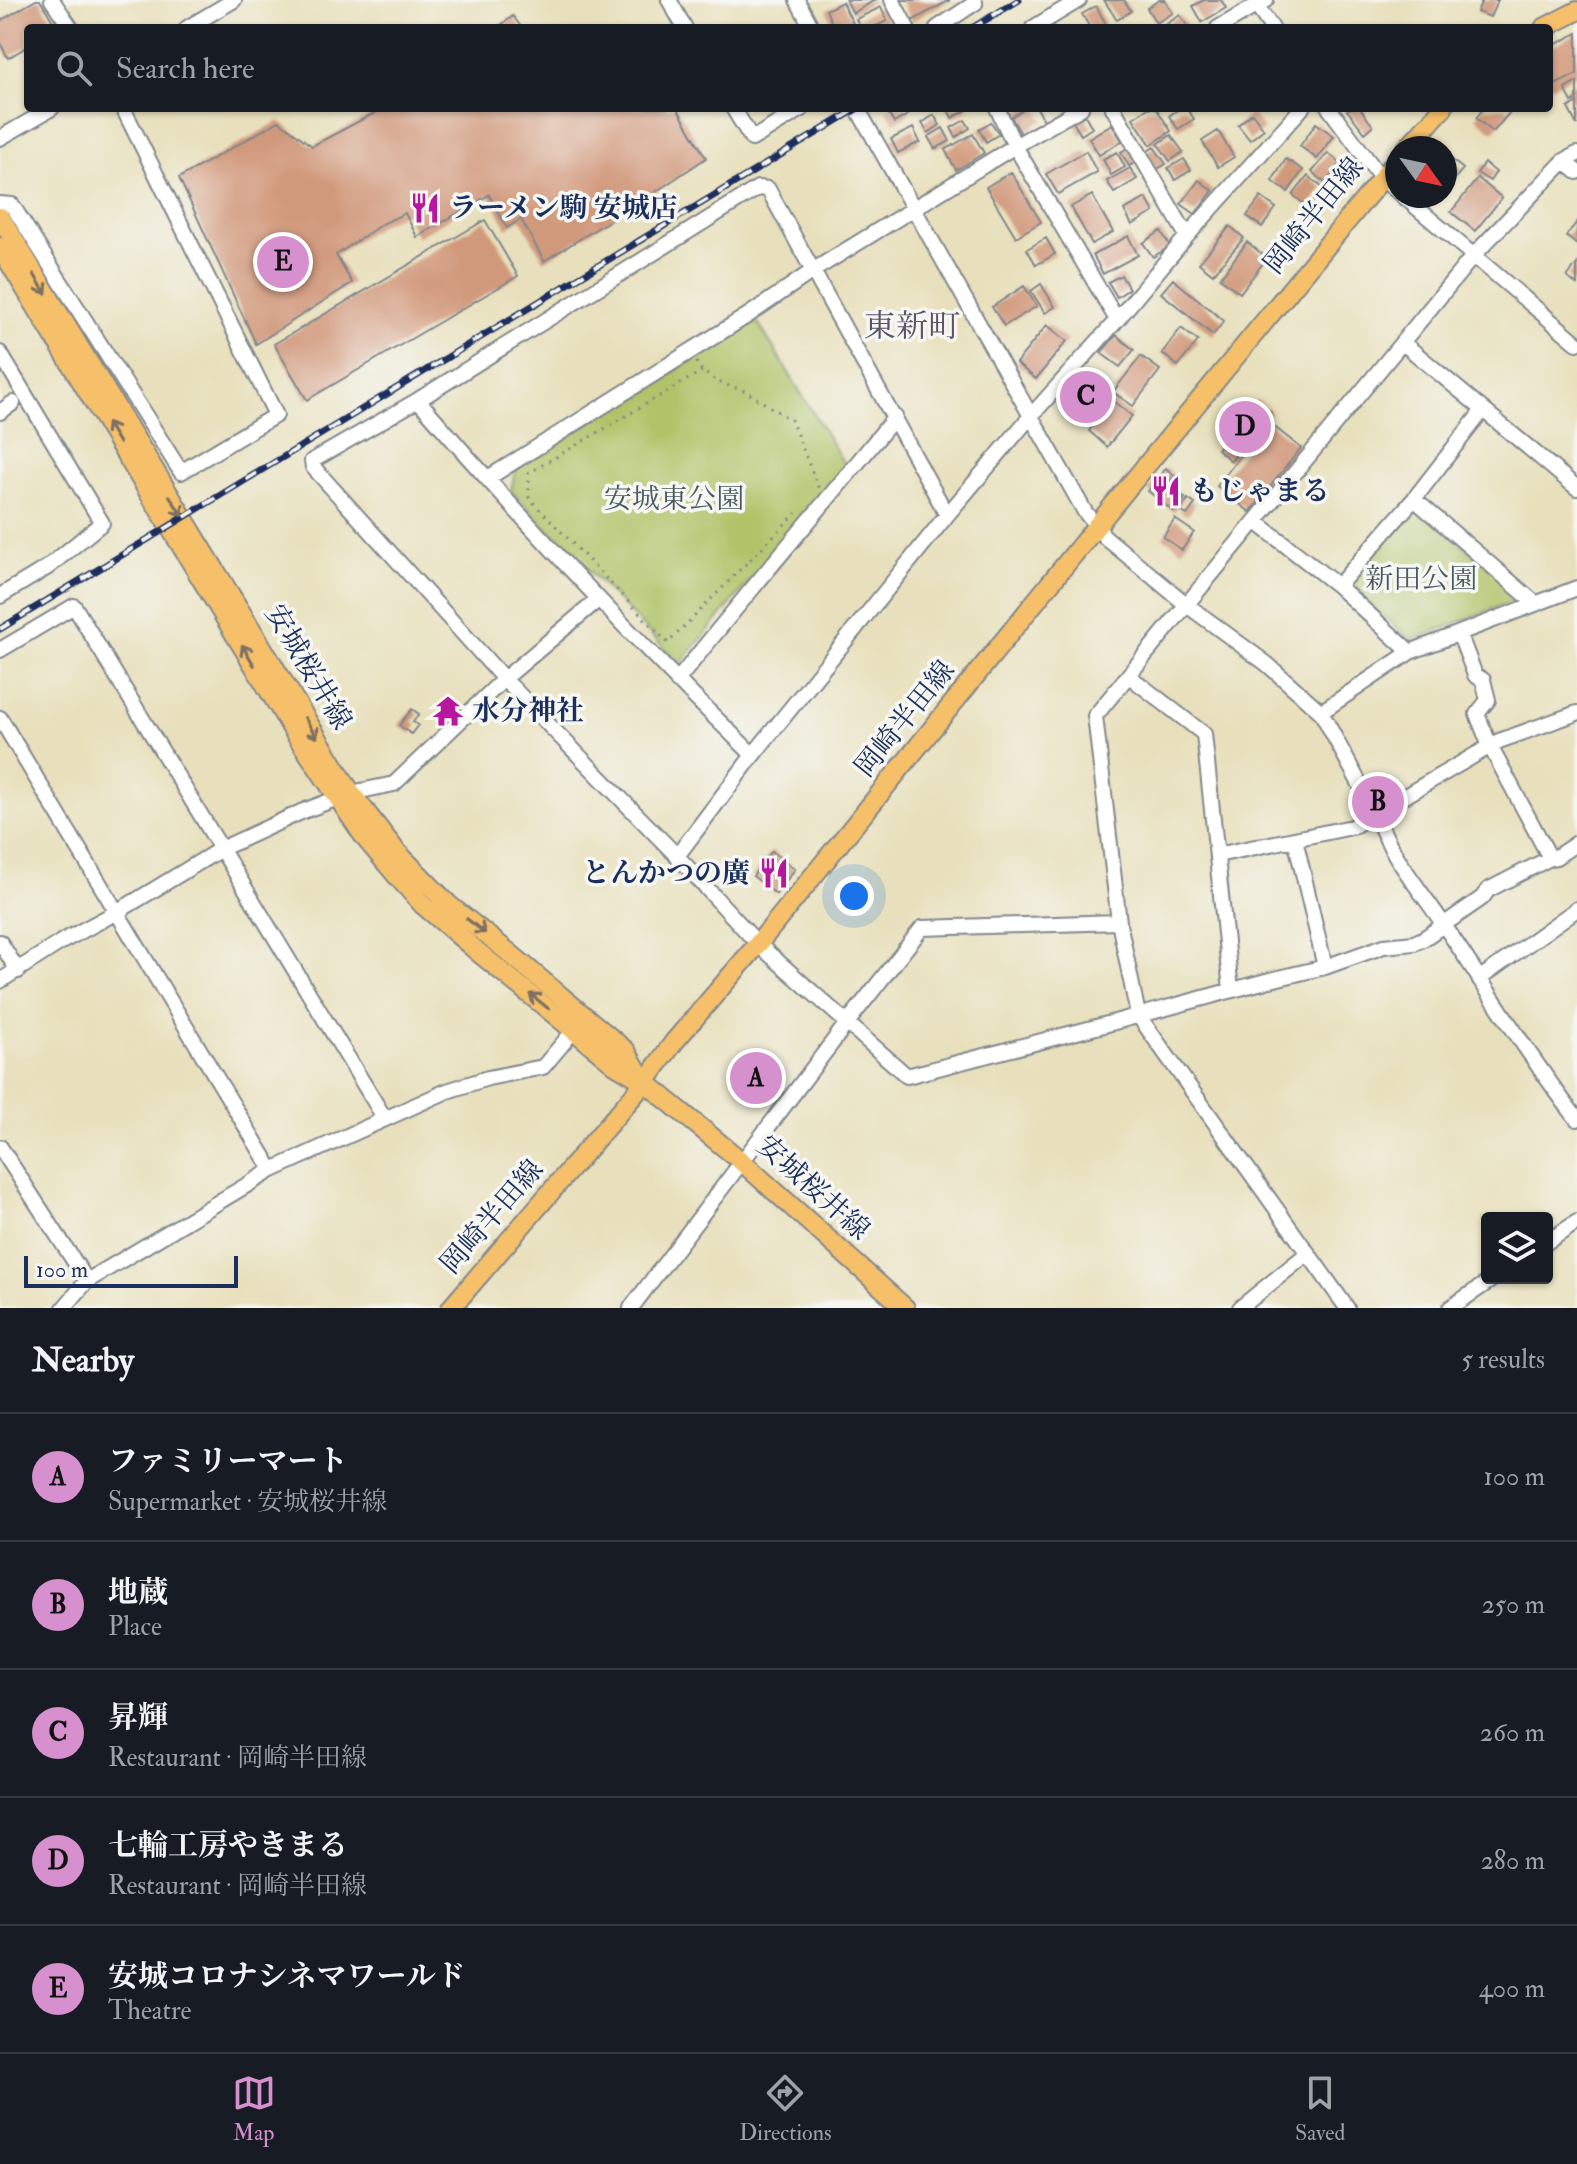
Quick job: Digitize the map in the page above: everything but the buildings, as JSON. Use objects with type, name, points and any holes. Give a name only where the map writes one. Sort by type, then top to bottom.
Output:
[{"type":"main road","points":[[1552,24],[1577,11]]},
{"type":"main road","points":[[1418,136],[1439,112]]},
{"type":"main road","name":"岡崎半田線","points":[[451,1308],[645,1082],[674,1042],[758,944],[1385,174]]},
{"type":"main road","name":"安城桜井線","points":[[0,217],[344,796]]},
{"type":"main road","name":"安城桜井線","points":[[0,247],[272,696],[344,796],[449,905],[580,1023],[626,1051],[645,1082],[741,1161],[905,1308]]},
{"type":"street","points":[[52,0],[68,24]]},
{"type":"street","points":[[194,24],[234,0]]},
{"type":"street","points":[[669,0],[683,24]]},
{"type":"street","points":[[797,0],[810,24]]},
{"type":"street","points":[[892,0],[905,24]]},
{"type":"street","points":[[943,24],[975,3],[974,0]]},
{"type":"street","points":[[1040,24],[1079,0]]},
{"type":"street","points":[[1225,24],[1261,3],[1270,24]]},
{"type":"street","points":[[0,138],[45,112]]},
{"type":"street","points":[[0,204],[12,205],[181,472],[276,415],[125,112]]},
{"type":"street","points":[[735,112],[752,139],[796,112]]},
{"type":"street","points":[[859,112],[1030,417],[1096,528],[1187,605],[1267,664],[1321,712],[1408,876],[1444,924],[1549,1083],[1577,1119]]},
{"type":"street","points":[[999,112],[1015,146],[1117,320]]},
{"type":"street","points":[[488,478],[750,314],[814,270],[1074,112]]},
{"type":"street","points":[[1115,112],[1187,236]]},
{"type":"street","points":[[677,856],[753,755],[947,515],[1187,236],[1298,112]]},
{"type":"street","points":[[1332,112],[1385,181]]},
{"type":"street","points":[[1347,1308],[1138,1015],[1119,922],[1095,716],[1474,255],[1570,157],[1577,172]]},
{"type":"street","points":[[947,515],[768,189],[758,188],[418,400],[312,461],[313,467],[504,679],[677,856],[758,944],[907,1076],[1325,967],[1384,946],[1414,943],[1482,898],[1488,890],[1556,857],[1577,843]]},
{"type":"street","points":[[1417,208],[1577,343]]},
{"type":"street","points":[[1403,343],[1577,488]]},
{"type":"street","points":[[0,353],[102,523],[48,567],[0,596]]},
{"type":"street","points":[[418,400],[599,599],[753,755]]},
{"type":"street","points":[[0,412],[13,403]]},
{"type":"street","points":[[1338,586],[1414,499],[1483,410]]},
{"type":"street","points":[[677,681],[895,417]]},
{"type":"street","points":[[1414,499],[1535,603]]},
{"type":"street","points":[[1255,521],[1338,586],[1410,652]]},
{"type":"street","points":[[1321,712],[1410,652],[1577,588]]},
{"type":"street","points":[[0,981],[221,849],[301,812],[344,796],[394,784],[504,679],[599,599]]},
{"type":"street","points":[[0,650],[74,606],[385,1119]]},
{"type":"street","points":[[1459,633],[1475,675],[1483,680],[1488,700],[1477,714],[1490,746],[1550,858]]},
{"type":"street","points":[[1129,676],[1204,734],[1231,990]]},
{"type":"street","points":[[1217,855],[1352,827],[1499,741],[1577,713]]},
{"type":"street","points":[[0,718],[272,1170]]},
{"type":"street","points":[[1295,839],[1325,967]]},
{"type":"street","points":[[1479,979],[1577,909]]},
{"type":"street","points":[[631,1308],[922,928],[1119,922]]},
{"type":"street","points":[[0,942],[18,971]]},
{"type":"street","points":[[64,1308],[87,1281],[272,1170],[447,1091],[488,1078],[543,1067],[580,1023]]},
{"type":"street","points":[[0,1147],[87,1281]]},
{"type":"street","points":[[1553,1238],[1577,1222]]},
{"type":"street","points":[[1240,1308],[1308,1253]]},
{"type":"street","points":[[1450,1308],[1485,1284]]},
{"type":"path","points":[[688,351],[702,371],[718,382],[745,391],[791,420],[819,489],[828,501]]},
{"type":"path","points":[[702,371],[529,473],[529,498],[668,643],[797,511]]},
{"type":"green space","name":"安城東公園","points":[[757,321],[846,467],[680,664],[511,491],[516,467]]},
{"type":"green space","name":"新田公園","points":[[1415,504],[1524,597],[1412,640],[1348,586]]},
{"type":"railway","points":[[979,24],[1019,0]]},
{"type":"railway","points":[[0,629],[851,112]]},
{"type":"place","name":"ラーメン駒 安城店","points":[[425,208]]},
{"type":"place","name":"安城コロナシネマワールド","points":[[283,262]]},
{"type":"place","name":"昇輝","points":[[1086,397]]},
{"type":"place","name":"七輪工房やきまる","points":[[1245,427]]},
{"type":"place","name":"もじゃまる","points":[[1166,491]]},
{"type":"place","name":"水分神社","points":[[448,711]]},
{"type":"place","name":"地蔵","points":[[1378,802]]},
{"type":"place","name":"とんかつの廣","points":[[774,873]]},
{"type":"place","name":"ファミリーマート","points":[[756,1078]]},
{"type":"district","name":"東新町","points":[[912,327]]}]
